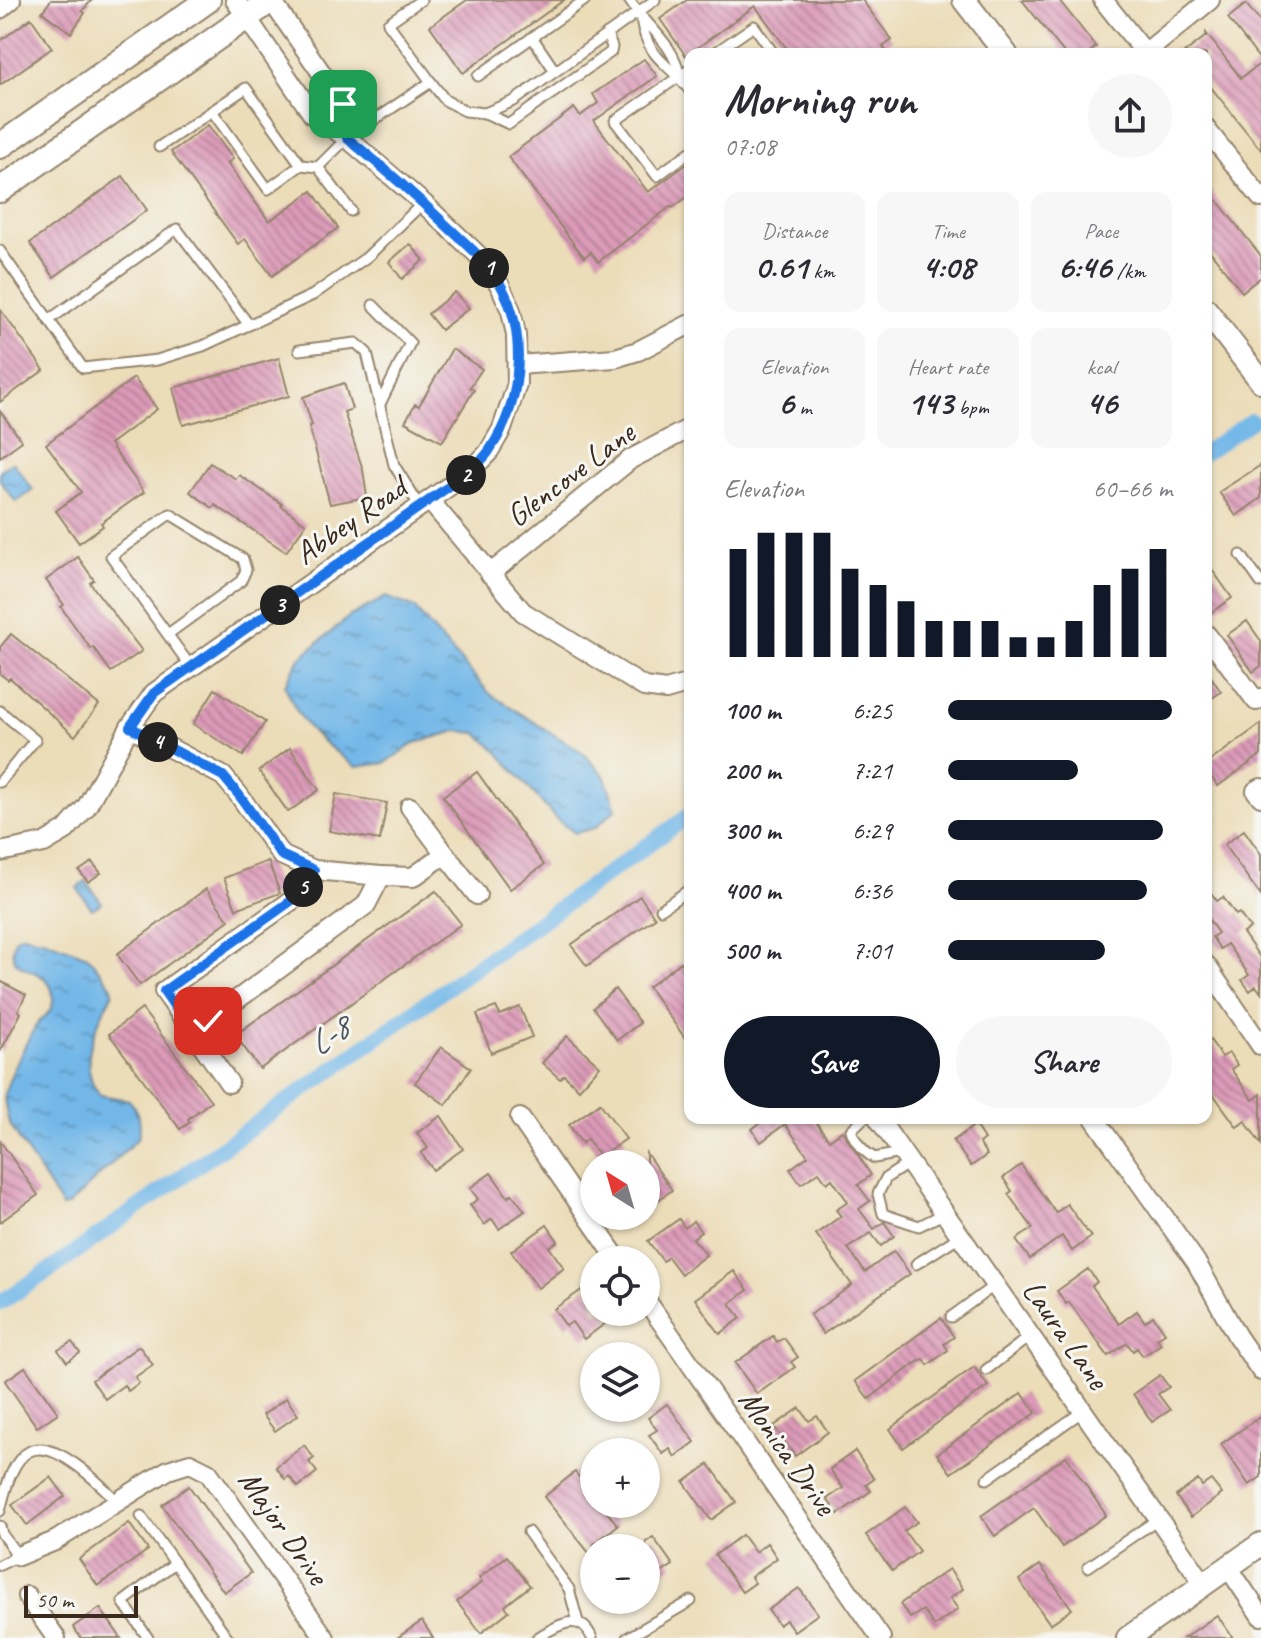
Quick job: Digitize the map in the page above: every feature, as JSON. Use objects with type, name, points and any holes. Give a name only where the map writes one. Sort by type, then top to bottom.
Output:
[{"type":"main road","points":[[0,146],[208,0]]},
{"type":"main road","points":[[0,190],[241,8],[271,0]]},
{"type":"street","points":[[0,9],[11,0]]},
{"type":"street","points":[[271,0],[343,104],[347,138]]},
{"type":"street","points":[[964,0],[1001,48]]},
{"type":"street","points":[[1103,0],[1140,48]]},
{"type":"street","points":[[1152,48],[1210,0]]},
{"type":"street","name":"Abbey Road","points":[[0,852],[44,843],[66,830],[87,806],[130,727],[154,693],[468,473],[488,453],[511,406],[518,365],[516,335],[511,311],[491,270],[423,203],[347,138],[313,115],[241,8]]},
{"type":"street","points":[[1212,137],[1261,198]]},
{"type":"street","points":[[1212,318],[1261,381]]},
{"type":"street","points":[[518,365],[615,358],[638,351],[684,327]]},
{"type":"street","name":"Glencove Lane","points":[[490,574],[631,459],[684,431]]},
{"type":"street","points":[[425,504],[523,612],[634,683],[666,690],[684,685]]},
{"type":"street","points":[[1212,642],[1256,701],[1261,698]]},
{"type":"street","points":[[130,727],[223,776],[281,855],[314,870],[413,877],[445,854]]},
{"type":"street","points":[[1261,788],[1256,791],[1261,797]]},
{"type":"street","points":[[410,807],[477,895]]},
{"type":"street","points":[[229,1083],[164,991],[298,896],[314,870]]},
{"type":"street","points":[[193,1032],[366,905],[381,876]]},
{"type":"street","points":[[1212,974],[1261,1046]]},
{"type":"street","points":[[520,1118],[608,1246]]},
{"type":"street","name":"Laura Lane","points":[[882,1124],[1204,1584]]},
{"type":"street","points":[[1098,1124],[1155,1207],[1189,1250],[1237,1336],[1261,1371]]},
{"type":"street","name":"Monica Drive","points":[[660,1320],[881,1638]]},
{"type":"street","name":"Major Drive","points":[[18,1556],[55,1541],[168,1470],[190,1463],[208,1472],[321,1636]]},
{"type":"street","points":[[1128,1638],[1261,1544]]},
{"type":"street","points":[[1228,1567],[1261,1616]]},
{"type":"street","points":[[27,1596],[56,1638]]},
{"type":"lane","points":[[421,0],[388,23],[445,100],[465,111],[485,113],[509,124],[611,52],[607,34]]},
{"type":"lane","points":[[478,76],[585,0]]},
{"type":"lane","points":[[629,0],[679,65],[679,76]]},
{"type":"lane","points":[[485,113],[514,101],[607,34],[639,16],[655,0]]},
{"type":"lane","points":[[639,16],[654,56],[684,83]]},
{"type":"lane","points":[[722,48],[754,26],[770,48]]},
{"type":"lane","points":[[532,37],[555,71]]},
{"type":"lane","points":[[684,73],[615,121],[657,176],[684,156]]},
{"type":"lane","points":[[318,167],[347,138],[431,82]]},
{"type":"lane","points":[[159,147],[246,88],[301,165]]},
{"type":"lane","points":[[212,111],[268,189],[301,165],[318,167],[351,211]]},
{"type":"lane","points":[[0,251],[83,368],[157,360],[203,346],[313,295],[367,257],[423,203]]},
{"type":"lane","points":[[49,320],[177,229],[249,325]]},
{"type":"lane","points":[[373,305],[410,343],[380,404]]},
{"type":"lane","points":[[299,350],[356,343],[367,353],[394,465],[425,504]]},
{"type":"lane","points":[[168,634],[241,581],[246,570],[243,559],[170,514],[111,556],[191,667]]},
{"type":"lane","points":[[1241,555],[1261,583]]},
{"type":"lane","points":[[0,711],[35,740],[0,783]]},
{"type":"lane","points":[[661,909],[684,893]]},
{"type":"lane","points":[[858,1124],[851,1130],[864,1151],[874,1158],[906,1158]]},
{"type":"lane","points":[[906,1158],[886,1178],[878,1194],[883,1214],[919,1226],[945,1213]]},
{"type":"lane","points":[[916,1264],[960,1236]]},
{"type":"lane","points":[[951,1317],[995,1285]]},
{"type":"lane","points":[[986,1370],[1030,1336]]},
{"type":"lane","points":[[987,1479],[1083,1411]]},
{"type":"lane","points":[[0,1511],[16,1466],[31,1451],[40,1449],[78,1466],[118,1502]]},
{"type":"lane","points":[[141,1516],[228,1638]]},
{"type":"lane","points":[[1088,1567],[1158,1519]]},
{"type":"lane","points":[[0,1526],[2,1534],[18,1556],[0,1565]]},
{"type":"lane","points":[[528,1532],[569,1589],[578,1622],[587,1628],[592,1638]]},
{"type":"lane","points":[[148,1638],[123,1602],[175,1563]]},
{"type":"lane","points":[[627,1638],[691,1601]]},
{"type":"lane","points":[[537,1638],[558,1625],[578,1622]]},
{"type":"water","points":[[13,462],[33,490],[16,502],[0,480],[0,471]]},
{"type":"water","points":[[386,597],[413,607],[490,694],[583,753],[604,775],[616,809],[595,828],[575,833],[556,819],[497,751],[477,733],[457,731],[415,743],[385,763],[356,767],[322,741],[298,713],[285,685],[300,658],[350,616]]},
{"type":"water","points":[[86,881],[102,903],[92,909],[77,888]]},
{"type":"water","points":[[22,935],[43,939],[88,956],[112,987],[113,992],[91,1043],[89,1070],[92,1083],[100,1095],[129,1100],[140,1122],[138,1138],[69,1205],[62,1207],[9,1123],[5,1104],[5,1092],[18,1060],[34,1029],[53,1003],[51,987],[45,979],[15,960],[15,939]]},
{"type":"building","points":[[51,0],[92,0],[82,11],[85,13],[71,33],[42,12]]},
{"type":"building","points":[[467,0],[564,0],[463,73],[430,26]]},
{"type":"building","points":[[687,0],[862,0],[892,40],[884,48],[786,48],[755,6],[697,48],[684,48],[684,53],[660,19]]},
{"type":"building","points":[[1022,0],[1059,0],[1096,47],[1060,48]]},
{"type":"building","points":[[1246,4],[1261,23],[1261,61],[1228,18]]},
{"type":"building","points":[[31,18],[52,48],[0,85],[0,41]]},
{"type":"building","points":[[1206,33],[1241,78],[1261,63],[1261,150],[1212,89],[1212,48],[1191,48]]},
{"type":"building","points":[[644,59],[657,76],[594,121],[648,192],[684,166],[684,199],[598,262],[591,252],[584,257],[508,157],[574,108],[580,116],[598,103],[593,94]]},
{"type":"building","points":[[208,125],[233,159],[227,163],[269,221],[312,191],[338,228],[272,276],[245,239],[238,244],[171,152]]},
{"type":"building","points":[[123,176],[147,210],[54,277],[30,243]]},
{"type":"building","points":[[1212,194],[1261,256],[1261,277],[1242,292],[1212,254]]},
{"type":"building","points":[[410,244],[424,260],[402,279],[389,262]]},
{"type":"building","points":[[455,292],[469,308],[441,330],[428,314]]},
{"type":"building","points":[[0,309],[44,370],[0,402]]},
{"type":"building","points":[[452,349],[482,369],[470,387],[474,390],[442,442],[405,422],[415,404],[419,406]]},
{"type":"building","points":[[279,358],[289,396],[183,425],[173,388]]},
{"type":"building","points":[[134,378],[157,409],[110,444],[144,492],[79,543],[56,511],[81,492],[46,444]]},
{"type":"building","points":[[344,383],[352,409],[344,412],[363,470],[367,497],[330,504],[303,397]]},
{"type":"building","points":[[0,411],[22,441],[0,457]]},
{"type":"building","points":[[210,463],[236,479],[239,475],[306,524],[286,552],[190,492]]},
{"type":"building","points":[[1261,465],[1261,498],[1236,516],[1219,492]]},
{"type":"building","points":[[78,557],[94,580],[90,583],[142,651],[111,672],[61,607],[64,605],[46,580]]},
{"type":"building","points":[[1212,570],[1232,598],[1212,612]]},
{"type":"building","points":[[1247,621],[1261,641],[1261,666],[1253,672],[1227,635]]},
{"type":"building","points":[[11,634],[99,705],[75,736],[10,678],[8,680],[0,674],[0,647]]},
{"type":"building","points":[[1212,678],[1221,692],[1212,698]]},
{"type":"building","points":[[215,689],[265,722],[243,756],[193,724]]},
{"type":"building","points":[[1261,724],[1261,755],[1218,786],[1212,778],[1212,760]]},
{"type":"building","points":[[290,748],[319,790],[288,812],[259,771]]},
{"type":"building","points":[[477,772],[544,865],[510,889],[443,796]]},
{"type":"building","points":[[336,794],[387,803],[380,840],[329,831]]},
{"type":"building","points":[[1244,830],[1261,854],[1261,896],[1224,845]]},
{"type":"building","points":[[268,861],[280,893],[236,909],[224,878]]},
{"type":"building","points":[[92,862],[101,873],[88,882],[79,871]]},
{"type":"building","points":[[206,889],[229,920],[140,985],[117,954]]},
{"type":"building","points":[[436,891],[461,924],[260,1069],[235,1035]]},
{"type":"building","points":[[1212,894],[1217,901],[1223,897],[1250,928],[1243,933],[1261,959],[1261,993],[1256,986],[1250,991],[1242,980],[1249,975],[1227,944],[1220,949],[1212,937],[1218,933],[1212,924]]},
{"type":"building","points":[[640,896],[655,918],[587,966],[571,945]]},
{"type":"building","points":[[681,962],[684,966],[684,1037],[648,987]]},
{"type":"building","points":[[0,981],[26,995],[18,1011],[21,1013],[0,1052]]},
{"type":"building","points":[[615,989],[640,1023],[617,1040],[593,1008]]},
{"type":"building","points":[[496,1007],[500,1015],[520,1007],[532,1037],[491,1053],[477,1014]]},
{"type":"building","points":[[142,1009],[211,1101],[180,1129],[109,1034]]},
{"type":"building","points":[[567,1036],[600,1066],[579,1089],[564,1075],[560,1079],[542,1063]]},
{"type":"building","points":[[1212,1043],[1222,1057],[1229,1053],[1237,1065],[1231,1069],[1253,1100],[1261,1094],[1261,1144],[1245,1121],[1237,1127],[1212,1092]]},
{"type":"building","points":[[441,1047],[471,1068],[446,1105],[415,1083]]},
{"type":"building","points":[[600,1103],[626,1139],[610,1150],[595,1150],[587,1139],[582,1143],[569,1125]]},
{"type":"building","points":[[441,1116],[463,1149],[433,1170],[421,1153],[428,1148],[417,1133]]},
{"type":"building","points":[[759,1124],[785,1124],[761,1142],[752,1129]]},
{"type":"building","points":[[785,1124],[817,1124],[829,1140],[842,1131],[871,1175],[858,1185],[870,1201],[859,1209],[874,1229],[884,1222],[894,1236],[881,1246],[871,1233],[848,1248],[865,1272],[894,1251],[910,1274],[823,1334],[810,1315],[852,1285],[816,1234],[841,1216],[836,1210],[848,1202],[832,1179],[827,1183],[819,1172],[801,1184],[790,1169],[808,1156]]},
{"type":"building","points":[[975,1125],[984,1139],[979,1143],[987,1155],[971,1166],[953,1141]]},
{"type":"building","points":[[0,1141],[38,1195],[0,1222]]},
{"type":"building","points":[[1021,1165],[1056,1213],[1067,1204],[1091,1237],[1072,1251],[1062,1236],[1030,1259],[1016,1240],[1033,1228],[1008,1194],[1012,1191],[1003,1178]]},
{"type":"building","points":[[491,1173],[508,1197],[512,1194],[525,1211],[499,1229],[492,1219],[484,1225],[470,1205],[478,1199],[470,1188]]},
{"type":"building","points":[[660,1173],[672,1190],[660,1199]]},
{"type":"building","points":[[679,1219],[685,1228],[693,1221],[701,1232],[693,1238],[706,1255],[681,1274],[668,1257],[663,1261],[660,1257],[660,1246],[652,1246],[648,1241]]},
{"type":"building","points":[[547,1225],[558,1241],[549,1247],[564,1268],[538,1288],[511,1251]]},
{"type":"building","points":[[1088,1269],[1097,1282],[1092,1286],[1119,1324],[1137,1311],[1145,1322],[1153,1316],[1165,1333],[1157,1338],[1161,1344],[1143,1356],[1137,1348],[1133,1351],[1127,1343],[1108,1356],[1069,1302],[1066,1304],[1057,1291]]},
{"type":"building","points":[[734,1271],[748,1290],[730,1303],[741,1318],[720,1334],[695,1299]]},
{"type":"building","points":[[580,1291],[580,1326],[602,1326],[584,1339],[572,1322],[566,1326],[554,1309]]},
{"type":"building","points":[[941,1318],[954,1337],[944,1344],[948,1350],[928,1365],[924,1359],[914,1364],[869,1399],[855,1381]]},
{"type":"building","points":[[773,1336],[777,1342],[784,1338],[798,1357],[791,1362],[795,1367],[757,1394],[735,1363]]},
{"type":"building","points":[[72,1342],[80,1353],[67,1362],[58,1350]]},
{"type":"building","points":[[139,1346],[153,1365],[135,1377],[139,1383],[128,1391],[124,1385],[105,1399],[92,1380]]},
{"type":"building","points":[[25,1367],[58,1413],[37,1427],[5,1381]]},
{"type":"building","points":[[974,1367],[988,1386],[903,1448],[890,1429]]},
{"type":"building","points":[[1160,1375],[1169,1387],[1158,1394],[1170,1410],[1152,1422],[1133,1394]]},
{"type":"building","points":[[1022,1393],[1036,1413],[951,1473],[937,1454]]},
{"type":"building","points":[[286,1398],[298,1415],[275,1431],[263,1415]]},
{"type":"building","points":[[667,1404],[695,1442],[675,1457],[670,1449],[663,1454],[660,1438],[649,1435],[657,1430],[651,1422],[660,1422],[660,1409]]},
{"type":"building","points":[[800,1408],[809,1421],[817,1416],[828,1432],[795,1456],[774,1426]]},
{"type":"building","points":[[1261,1416],[1261,1477],[1249,1485],[1221,1444]]},
{"type":"building","points":[[304,1445],[314,1458],[309,1462],[317,1472],[298,1487],[289,1476],[285,1479],[276,1467]]},
{"type":"building","points":[[855,1451],[874,1479],[866,1485],[871,1491],[838,1514],[827,1499],[843,1488],[830,1469]]},
{"type":"building","points":[[1066,1456],[1106,1515],[1062,1547],[1034,1508],[995,1536],[981,1516]]},
{"type":"building","points":[[709,1464],[736,1502],[711,1520],[684,1482]]},
{"type":"building","points":[[575,1472],[580,1478],[580,1518],[612,1518],[618,1525],[607,1534],[580,1534],[580,1542],[544,1497]]},
{"type":"building","points":[[51,1477],[65,1496],[27,1525],[12,1505]]},
{"type":"building","points":[[1198,1480],[1202,1486],[1211,1480],[1222,1494],[1191,1517],[1176,1496]]},
{"type":"building","points":[[189,1486],[251,1573],[224,1592],[162,1505]]},
{"type":"building","points":[[905,1507],[917,1522],[904,1531],[919,1551],[892,1571],[866,1535]]},
{"type":"building","points":[[129,1523],[148,1550],[98,1586],[79,1559]]},
{"type":"building","points":[[742,1535],[755,1552],[767,1543],[777,1558],[751,1577],[755,1583],[742,1592],[715,1555]]},
{"type":"building","points":[[660,1547],[673,1565],[660,1574]]},
{"type":"building","points":[[507,1556],[530,1586],[505,1606],[509,1611],[481,1633],[457,1602],[482,1582],[479,1578]]},
{"type":"building","points":[[1040,1565],[1072,1609],[1050,1624],[1019,1580]]},
{"type":"building","points":[[949,1569],[963,1589],[950,1598],[958,1609],[934,1626],[923,1610],[910,1618],[900,1604]]},
{"type":"building","points":[[799,1588],[818,1614],[794,1631],[786,1620],[779,1625],[768,1610]]},
{"type":"building","points":[[100,1608],[121,1638],[81,1638],[73,1627]]},
{"type":"building","points":[[1217,1615],[1233,1638],[1184,1638]]},
{"type":"building","points":[[422,1621],[433,1638],[397,1638]]},
{"type":"waterway","name":"L-8","points":[[1212,448],[1251,421]]},
{"type":"waterway","name":"L-8","points":[[0,1303],[684,819]]},
{"type":"route","points":[[208,1021],[193,1032],[164,991],[298,896],[314,870],[281,855],[223,776],[130,727],[154,693],[468,473],[488,453],[502,429],[517,384],[516,335],[511,311],[491,270],[423,203],[347,138],[343,104]]}]
